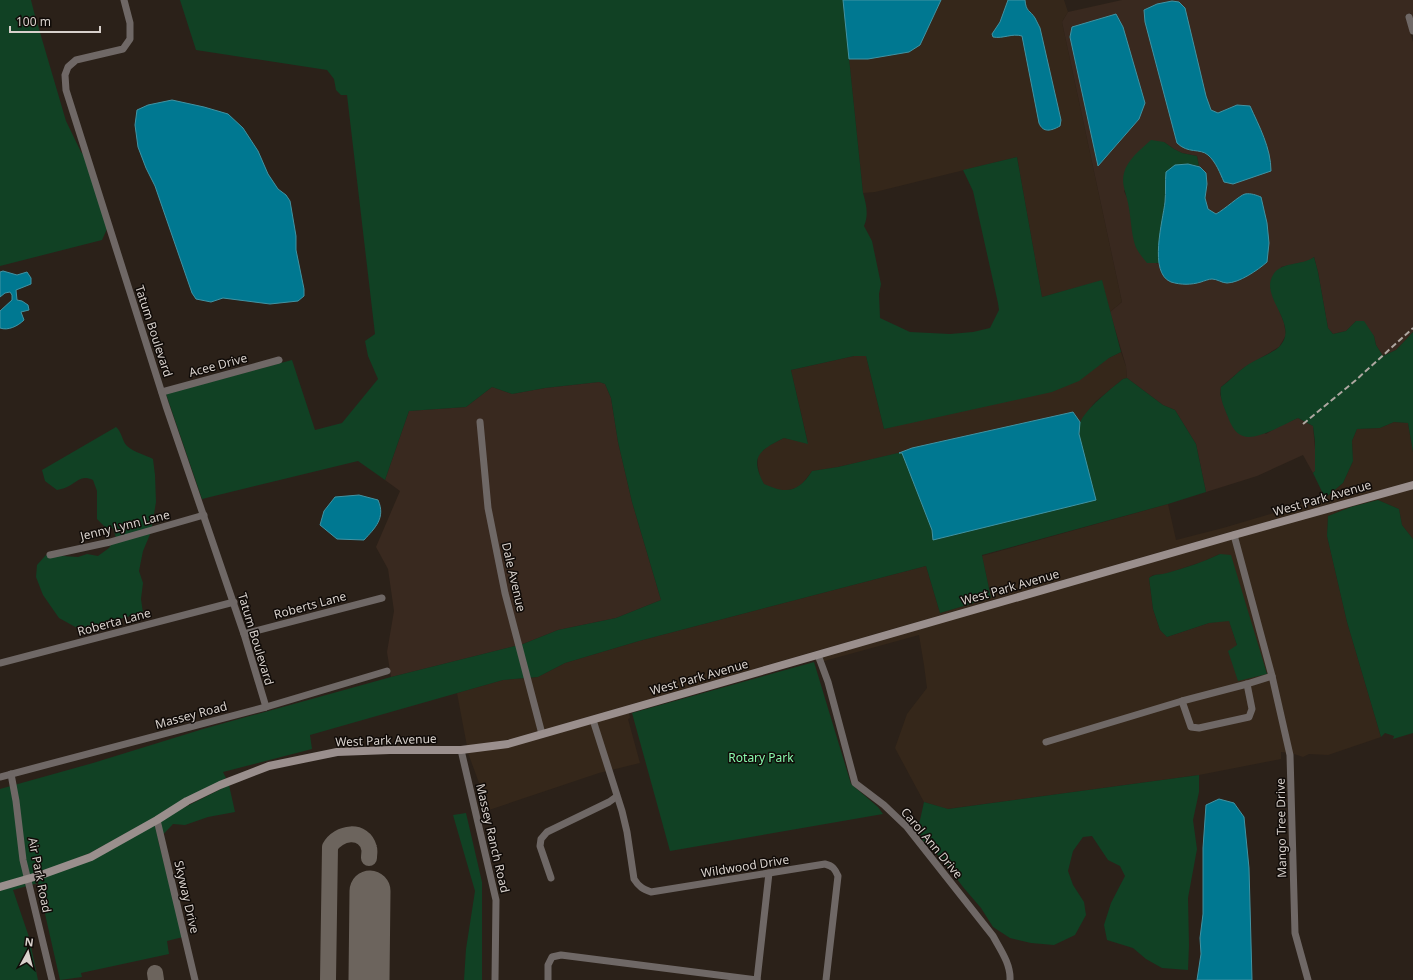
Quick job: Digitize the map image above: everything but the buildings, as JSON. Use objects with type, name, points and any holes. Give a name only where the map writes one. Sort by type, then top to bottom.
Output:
[{"type":"street","name":"Tatum Boulevard","points":[[124,0],[130,23],[130,39],[123,49],[76,60],[68,67],[64,75],[66,90],[162,392],[234,602],[266,707]]},
{"type":"street","points":[[1409,17],[1413,31]]},
{"type":"street","name":"Acee Drive","points":[[162,392],[279,360]]},
{"type":"street","name":"Dale Avenue","points":[[480,422],[488,508],[505,593],[542,734]]},
{"type":"street","name":"West Park Avenue","points":[[0,887],[41,875],[91,857],[157,820],[187,801],[220,784],[269,766],[337,752],[461,750],[508,744],[1413,485]]},
{"type":"street","name":"Jenny Lynn Lane","points":[[50,555],[110,542],[204,515]]},
{"type":"street","name":"Mango Tree Drive","points":[[1234,535],[1272,676],[1290,755],[1295,933],[1308,980]]},
{"type":"street","name":"Roberts Lane","points":[[244,634],[382,598]]},
{"type":"street","name":"Roberta Lane","points":[[0,663],[234,602]]},
{"type":"street","name":"Carol Ann Drive","points":[[818,655],[828,682],[855,783],[884,806],[906,827],[993,936],[1004,954],[1010,974],[1010,980]]},
{"type":"street","name":"Massey Road","points":[[0,777],[266,707],[387,671]]},
{"type":"street","points":[[1046,742],[1182,701],[1272,676]]},
{"type":"street","points":[[1182,701],[1191,727],[1199,728],[1249,717],[1252,709],[1247,684]]},
{"type":"street","name":"Wildwood Drive","points":[[593,720],[616,797],[622,811],[627,832],[634,879],[643,889],[652,892],[825,864],[836,870],[838,876],[826,980]]},
{"type":"street","name":"Massey Ranch Road","points":[[461,750],[496,900],[495,980]]},
{"type":"street","name":"Air Park Road","points":[[11,774],[16,801],[23,860],[52,980]]},
{"type":"street","points":[[551,878],[540,846],[541,839],[547,832],[609,802],[616,797]]},
{"type":"street","name":"Skyway Drive","points":[[157,820],[194,980]]},
{"type":"street","points":[[548,980],[548,965],[552,957],[561,955],[757,980],[769,873]]},
{"type":"shaded area","points":[[941,0],[1008,0],[1000,22],[992,34],[1005,37],[1016,34],[1022,36],[1029,66],[1061,120],[1040,28],[1035,17],[1026,7],[1025,0],[1064,0],[1068,12],[1062,22],[1122,302],[1110,312],[1101,281],[1042,297],[1017,157],[875,192],[863,193],[849,59],[868,59],[909,52],[919,45]]},
{"type":"shaded area","points":[[1122,0],[1413,0],[1413,19],[1411,13],[1405,15],[1413,42],[1413,332],[1396,350],[1383,356],[1376,345],[1374,336],[1356,321],[1346,331],[1333,334],[1328,328],[1314,257],[1309,261],[1281,267],[1279,310],[1284,323],[1286,335],[1279,347],[1242,369],[1221,387],[1220,394],[1225,409],[1266,434],[1277,427],[1298,418],[1313,426],[1316,461],[1315,471],[1313,473],[1303,455],[1257,476],[1206,492],[1196,444],[1175,410],[1163,405],[1127,378],[1126,366],[1110,312],[1122,302],[1062,22],[1068,12]],"holes":[[[1144,10],[1206,96],[1211,110],[1218,113],[1237,105],[1224,182],[1215,162],[1207,154],[1177,143]],[[1116,14],[1123,27],[1145,103],[1139,119],[1098,166],[1070,37]],[[1164,142],[1182,153],[1197,156],[1199,166],[1207,184],[1205,198],[1208,209],[1216,214],[1245,194],[1267,262],[1242,279],[1227,283],[1212,279],[1200,282],[1161,274],[1159,263],[1157,264],[1124,191]]]},
{"type":"shaded area","points":[[1121,352],[1126,366],[1127,378],[1123,379],[1095,402],[1080,422],[1073,412],[912,448],[899,453],[838,467],[812,471],[802,484],[796,488],[784,491],[764,485],[760,477],[758,455],[768,446],[784,438],[808,443],[791,370],[854,356],[866,356],[884,429],[1109,358]]},
{"type":"shaded area","points":[[599,382],[605,384],[611,398],[618,442],[632,502],[661,600],[616,618],[558,630],[523,644],[391,677],[387,652],[394,611],[388,569],[376,547],[400,491],[385,480],[409,411],[466,407],[492,387],[512,394],[545,388]]},
{"type":"shaded area","points":[[1394,422],[1408,423],[1413,452],[1413,481],[1233,531],[507,740],[467,746],[457,693],[503,680],[538,677],[565,663],[639,641],[926,566],[940,613],[991,598],[982,556],[1168,504],[1176,540],[1223,528],[1325,498],[1343,483],[1353,461],[1352,441],[1357,429],[1380,428]]},
{"type":"shaded area","points":[[1413,488],[1413,539],[1402,525],[1399,509],[1378,500],[1351,507],[1328,516],[1327,536],[1347,622],[1381,737],[1328,755],[1309,754],[1303,757],[1291,753],[1281,752],[1281,759],[1199,775],[947,809],[924,802],[895,748],[907,714],[927,688],[919,635],[817,663],[814,659]],"holes":[[[1220,554],[1267,674],[1237,645],[1229,620],[1209,623],[1167,637],[1160,630],[1153,609],[1149,578],[1153,575],[1165,574],[1202,562]]]},
{"type":"shaded area","points":[[629,713],[630,718],[628,719],[640,763],[599,773],[489,810],[468,753]]},
{"type":"green space","points":[[0,0],[31,0],[66,121],[81,152],[91,163],[107,229],[102,240],[0,266]]},
{"type":"green space","points":[[180,0],[843,0],[863,193],[866,209],[866,222],[864,226],[872,241],[881,284],[879,294],[880,318],[910,332],[950,334],[973,332],[990,328],[999,310],[998,303],[973,191],[963,170],[1017,157],[1042,297],[1102,280],[1121,352],[1109,358],[1079,381],[1052,392],[884,429],[866,356],[854,356],[791,370],[808,444],[784,438],[763,450],[757,460],[757,467],[764,484],[779,489],[791,490],[802,484],[812,471],[838,467],[902,452],[932,530],[933,540],[1096,499],[1082,449],[1079,430],[1080,423],[1087,412],[1099,400],[1123,379],[1127,378],[1163,405],[1175,410],[1196,444],[1206,492],[1168,504],[982,555],[991,598],[940,613],[926,566],[639,641],[565,663],[538,677],[503,680],[310,735],[312,749],[223,772],[226,778],[90,853],[41,872],[0,883],[0,789],[93,763],[203,729],[391,677],[523,644],[558,630],[616,618],[661,600],[632,502],[618,442],[611,398],[605,384],[599,382],[545,388],[512,394],[492,387],[466,407],[409,411],[385,480],[358,461],[202,499],[166,394],[292,360],[315,430],[342,423],[378,379],[368,356],[365,341],[375,334],[347,95],[341,95],[336,90],[334,79],[327,70],[196,50]]},
{"type":"green space","points":[[1151,140],[1164,142],[1182,153],[1197,156],[1199,166],[1188,164],[1165,184],[1165,200],[1159,244],[1159,263],[1147,263],[1136,247],[1123,181],[1124,173],[1128,164]]},
{"type":"green space","points":[[1314,257],[1328,328],[1333,334],[1346,331],[1356,321],[1364,321],[1374,336],[1376,345],[1383,356],[1396,350],[1413,332],[1413,452],[1408,423],[1394,422],[1380,428],[1357,429],[1352,441],[1353,461],[1343,483],[1325,498],[1313,473],[1315,471],[1315,442],[1313,426],[1298,418],[1263,434],[1249,437],[1243,436],[1235,431],[1221,398],[1221,387],[1245,366],[1279,347],[1284,338],[1285,330],[1283,320],[1271,292],[1270,284],[1273,275],[1281,268],[1304,262]]},
{"type":"green space","points":[[116,427],[120,431],[127,446],[153,459],[156,502],[151,532],[143,551],[139,571],[143,583],[141,599],[143,613],[79,629],[59,618],[43,595],[36,577],[37,565],[46,555],[78,557],[87,554],[98,556],[109,548],[116,538],[113,528],[105,527],[97,519],[97,491],[93,480],[83,478],[57,490],[45,481],[42,470]]},
{"type":"green space","points":[[1378,500],[1399,509],[1402,525],[1413,539],[1413,733],[1393,739],[1394,736],[1385,733],[1381,737],[1347,622],[1327,536],[1328,516],[1351,507]]},
{"type":"green space","points":[[1220,554],[1231,555],[1267,674],[1238,681],[1228,651],[1237,645],[1229,621],[1209,623],[1167,637],[1160,630],[1153,609],[1149,578],[1154,575],[1165,574],[1187,567]]},
{"type":"green space","name":"Rotary Park","points":[[814,662],[851,784],[878,807],[883,814],[670,851],[632,713]]},
{"type":"green space","points":[[1199,775],[1199,792],[1193,820],[1197,849],[1188,898],[1188,970],[1162,968],[1146,959],[1133,948],[1107,940],[1104,925],[1111,903],[1125,876],[1120,866],[1108,860],[1092,836],[1083,837],[1073,851],[1068,871],[1073,885],[1084,902],[1086,915],[1075,935],[1054,945],[1031,943],[1010,938],[993,927],[981,908],[942,859],[923,841],[918,829],[924,802],[948,809]]},
{"type":"green space","points":[[229,785],[235,812],[208,817],[185,825],[173,824],[158,840],[183,937],[167,941],[169,954],[81,973],[82,977],[60,980],[38,883],[13,890],[29,937],[38,980],[0,980],[0,890],[42,879]]},
{"type":"green space","points":[[466,813],[482,882],[482,980],[464,980],[466,949],[475,891],[453,815]]},
{"type":"water","points":[[843,0],[941,0],[920,45],[909,52],[868,59],[849,59]]},
{"type":"water","points":[[1008,0],[1025,0],[1027,9],[1035,18],[1040,28],[1061,120],[1060,126],[1053,129],[1045,130],[1039,123],[1022,36],[1015,35],[993,37],[992,34],[1000,22]]},
{"type":"water","points":[[1172,1],[1179,2],[1185,8],[1206,96],[1211,110],[1218,113],[1237,105],[1250,106],[1267,146],[1271,171],[1233,184],[1224,182],[1216,164],[1208,155],[1185,149],[1177,143],[1145,22],[1144,10],[1157,4]]},
{"type":"water","points":[[1116,14],[1123,27],[1145,103],[1139,119],[1098,166],[1070,37],[1072,27]]},
{"type":"water","points":[[172,100],[228,114],[243,128],[258,151],[268,174],[278,189],[286,195],[290,201],[296,236],[296,250],[304,289],[304,296],[298,301],[270,304],[223,298],[211,302],[196,299],[192,293],[155,186],[138,147],[135,125],[137,110],[148,105]]},
{"type":"water","points":[[1188,164],[1200,167],[1206,173],[1207,184],[1205,198],[1208,209],[1216,214],[1245,194],[1261,197],[1267,223],[1269,243],[1267,262],[1254,272],[1237,281],[1227,283],[1212,279],[1197,283],[1178,284],[1171,282],[1164,277],[1160,268],[1158,257],[1165,202],[1166,172],[1175,165]]},
{"type":"water","points":[[3,271],[17,275],[27,272],[31,278],[31,284],[16,290],[17,300],[28,305],[29,310],[21,312],[24,320],[22,322],[16,326],[6,329],[0,328],[0,311],[12,300],[12,295],[10,292],[5,293],[0,297],[0,272]]},
{"type":"water","points":[[1073,412],[1080,422],[1079,434],[1096,500],[933,540],[932,530],[902,453],[899,453],[912,448]]},
{"type":"water","points":[[359,495],[378,500],[381,512],[375,527],[364,540],[337,539],[320,525],[324,511],[335,497]]},
{"type":"water","points":[[1219,799],[1234,803],[1244,817],[1249,868],[1252,980],[1197,980],[1201,954],[1200,938],[1203,914],[1203,848],[1206,805]]},
{"type":"taxiway","points":[[328,980],[330,847],[334,842],[345,835],[357,835],[362,837],[366,842],[369,849],[369,858]]},
{"type":"taxiway","points":[[155,973],[156,980]]},
{"type":"runway","points":[[369,980],[370,891]]},
{"type":"railway","points":[[1303,424],[1356,380],[1413,328]]}]
